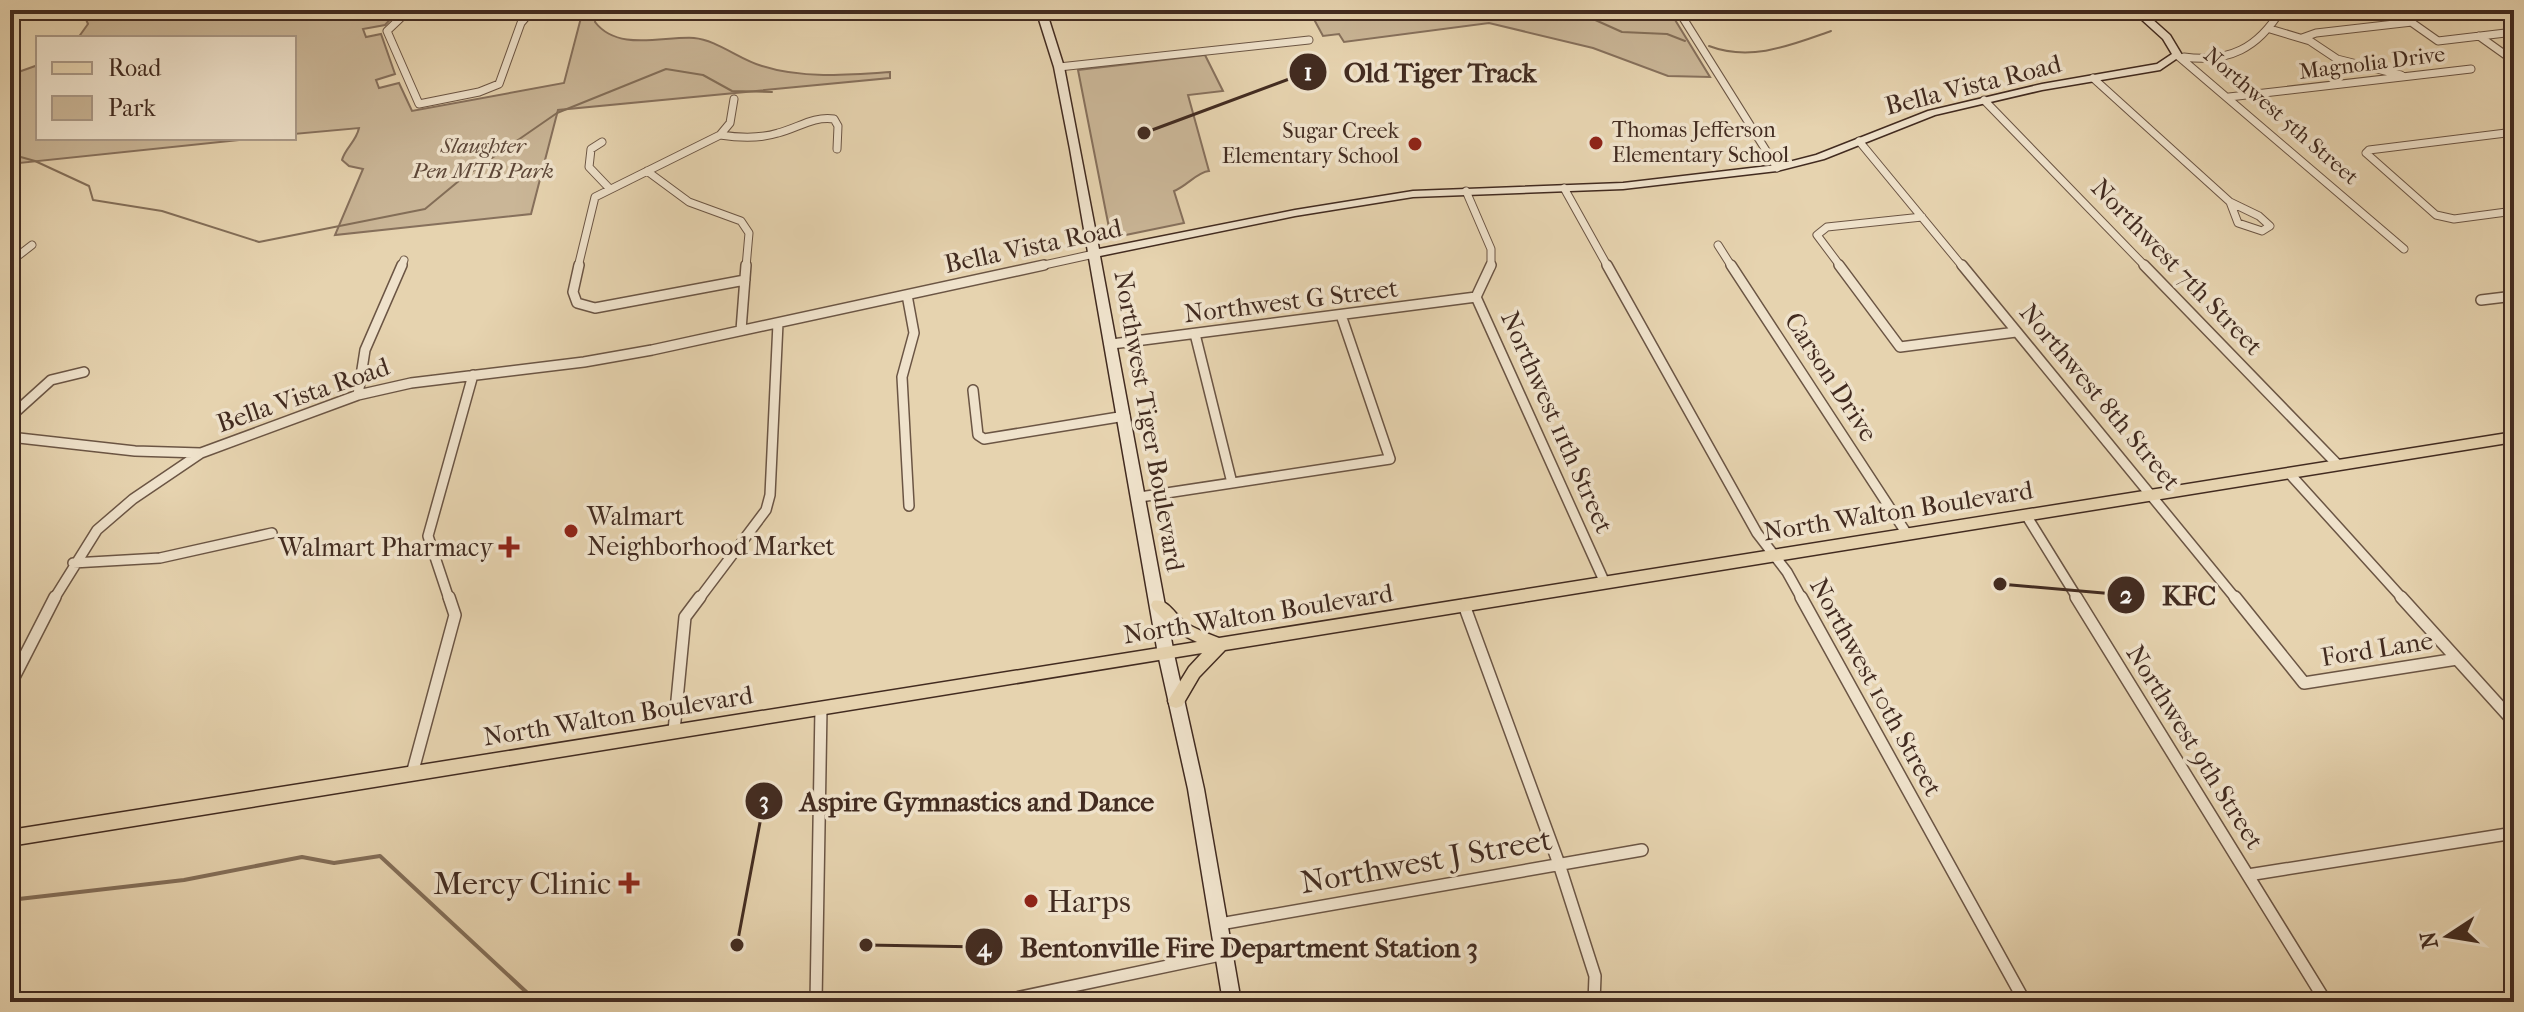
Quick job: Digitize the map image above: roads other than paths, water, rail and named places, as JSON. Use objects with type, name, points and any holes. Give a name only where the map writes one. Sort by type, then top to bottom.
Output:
[{"type":"main road","name":"North Walton Boulevard","points":[[10,838],[2514,437]]},
{"type":"main road","points":[[1158,605],[1174,623],[1220,645],[1194,672],[1176,701]]},
{"type":"street","points":[[409,10],[387,31],[394,53],[419,104],[486,90],[499,84],[521,23],[532,10]]},
{"type":"street","name":"Northwest Tiger Boulevard","points":[[1041,10],[1059,67],[1232,1002]]},
{"type":"street","points":[[1678,10],[1777,168]]},
{"type":"street","points":[[2137,11],[2154,10]]},
{"type":"street","points":[[2177,55],[2194,59],[2244,49],[2270,29],[2280,12],[2270,10]]},
{"type":"street","points":[[2394,10],[2438,41],[2514,32]]},
{"type":"street","name":"Northwest 5th Street","points":[[2137,11],[2167,37],[2177,55],[2404,249]]},
{"type":"street","points":[[2302,38],[2316,33],[2412,22]]},
{"type":"street","points":[[2270,29],[2302,38],[2337,59],[2406,77]]},
{"type":"street","points":[[2479,36],[2514,61]]},
{"type":"street","points":[[1059,67],[1309,40]]},
{"type":"street","name":"Bella Vista Road","points":[[10,685],[73,563],[97,530],[133,499],[201,453],[358,395],[411,383],[584,362],[1094,254],[1377,199],[1466,191],[1623,186],[1777,168],[1820,157],[1932,113],[2093,78],[2160,67],[2177,55]]},
{"type":"street","name":"Magnolia Drive","points":[[2229,97],[2471,69]]},
{"type":"street","points":[[2093,78],[2230,202],[2259,216],[2270,226],[2262,231],[2246,228],[2234,219],[2230,202]]},
{"type":"street","points":[[734,99],[730,123],[720,135],[609,188],[591,204],[573,292],[577,303],[595,308],[745,280]]},
{"type":"street","name":"Northwest 7th Street","points":[[1984,100],[2338,465]]},
{"type":"street","points":[[720,135],[738,139],[765,136],[787,131],[809,119],[825,117],[834,119],[838,126],[837,149]]},
{"type":"street","points":[[2514,132],[2369,150],[2366,153],[2436,215],[2454,219],[2514,211]]},
{"type":"street","name":"Northwest 8th Street","points":[[1859,141],[2304,683]]},
{"type":"street","points":[[602,142],[591,149],[589,167],[609,188]]},
{"type":"street","points":[[647,171],[689,202],[741,221],[746,226],[749,233],[741,330]]},
{"type":"street","name":"Northwest 10th Street","points":[[1564,188],[1757,533],[1787,572],[2025,1002]]},
{"type":"street","name":"Northwest 11th Street","points":[[1466,191],[1491,249],[1491,267],[1476,297],[1605,583]]},
{"type":"street","points":[[1922,217],[1827,227],[1817,235],[1900,347],[2016,332]]},
{"type":"street","points":[[10,262],[32,245]]},
{"type":"street","name":"Carson Drive","points":[[1718,245],[1907,534]]},
{"type":"street","points":[[358,395],[365,350],[404,260]]},
{"type":"street","points":[[907,295],[914,333],[902,377],[909,506]]},
{"type":"street","points":[[2481,300],[2514,296]]},
{"type":"street","name":"Northwest G Street","points":[[1112,344],[1476,297]]},
{"type":"street","points":[[1140,497],[1390,459],[1341,315]]},
{"type":"street","points":[[674,731],[685,617],[766,510],[770,495],[778,323]]},
{"type":"street","points":[[1195,334],[1232,483]]},
{"type":"street","points":[[10,417],[51,380],[84,372]]},
{"type":"street","points":[[412,774],[455,615],[428,536],[473,375]]},
{"type":"street","points":[[973,390],[978,435],[984,439],[1125,416]]},
{"type":"street","points":[[10,437],[135,451],[201,453]]},
{"type":"street","points":[[2289,473],[2514,722]]},
{"type":"street","name":"Northwest 9th Street","points":[[2026,515],[2326,1002]]},
{"type":"street","points":[[73,563],[160,558],[272,533]]},
{"type":"street","points":[[1464,605],[1559,864],[1595,976],[1594,1002]]},
{"type":"street","name":"Ford Lane","points":[[2304,683],[2457,659]]},
{"type":"street","points":[[816,1002],[821,708]]},
{"type":"street","points":[[2248,875],[2514,833]]},
{"type":"street","name":"Northwest J Street","points":[[1220,924],[1642,850]]},
{"type":"street","points":[[997,1002],[1225,954]]},
{"type":"waterway","points":[[1573,10],[1622,32],[1667,34],[1685,41]]},
{"type":"waterway","points":[[1709,46],[1725,51],[1756,52],[1831,31]]},
{"type":"waterway","points":[[10,154],[35,161],[89,186],[93,200],[162,211],[259,242],[425,209],[460,180],[557,113],[666,69],[703,75],[732,91],[772,92]]},
{"type":"waterway","points":[[10,900],[184,880],[302,857],[334,863],[380,856],[537,1002]]},
{"type":"place","name":"Old Tiger Track","points":[[1144,133]]},
{"type":"place","name":"Thomas Jefferson Elementary School","points":[[1596,143]]},
{"type":"place","name":"Sugar Creek Elementary School","points":[[1415,144]]},
{"type":"place","name":"Walmart Neighborhood Market","points":[[571,531]]},
{"type":"place","name":"Walmart Pharmacy","points":[[509,547]]},
{"type":"place","name":"KFC","points":[[2000,584]]},
{"type":"place","name":"Mercy Clinic","points":[[629,883]]},
{"type":"place","name":"Harps","points":[[1031,901]]},
{"type":"place","name":"Aspire Gymnastics and Dance","points":[[737,945]]},
{"type":"place","name":"Bentonville Fire Department Station 3","points":[[866,945]]},
{"type":"park label","name":"Slaughter Pen MTB Park","points":[[483,158]]}]
